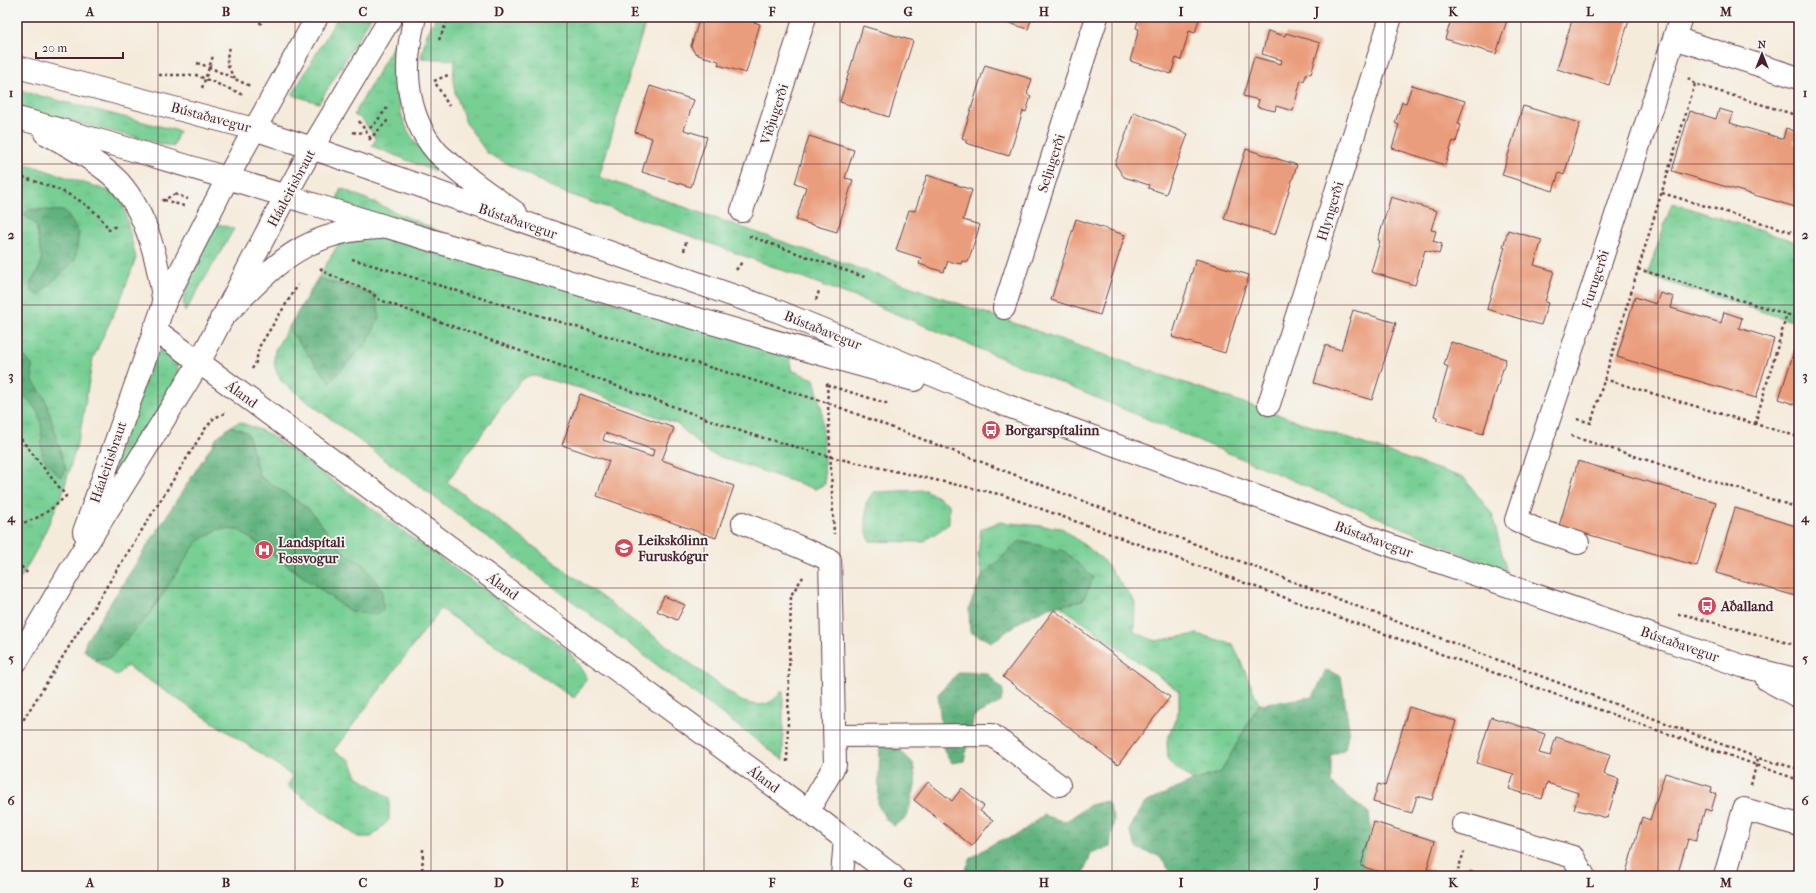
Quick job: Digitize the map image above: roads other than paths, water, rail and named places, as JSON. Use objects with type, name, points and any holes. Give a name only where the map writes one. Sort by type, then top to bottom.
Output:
[{"type":"main road","name":"Háaleitisbraut","points":[[70,571],[164,304],[228,177],[316,17]]},
{"type":"main road","name":"Háaleitisbraut","points":[[17,662],[70,571],[199,363],[312,148],[391,17]]},
{"type":"main road","points":[[414,17],[408,63],[408,83],[415,117],[423,133],[436,152],[461,173],[536,228]]},
{"type":"main road","name":"Viðjugerði","points":[[742,210],[805,17]]},
{"type":"main road","name":"Seljugerði","points":[[1004,308],[1097,17]]},
{"type":"main road","name":"Hlyngerði","points":[[1269,404],[1391,17]]},
{"type":"main road","name":"Furugerði","points":[[1578,543],[1538,530],[1516,520],[1549,420],[1684,41],[1680,17]]},
{"type":"main road","points":[[1684,41],[1799,78]]},
{"type":"main road","name":"Bústaðavegur","points":[[17,67],[254,129],[312,148],[536,228],[780,312],[1008,406],[1395,547],[1742,666],[1799,680]]},
{"type":"main road","name":"Bústaðavegur","points":[[17,119],[228,177],[390,228],[771,341],[1008,406]]},
{"type":"main road","points":[[17,119],[50,136],[87,158],[118,182],[139,213],[152,246],[160,277],[164,304]]},
{"type":"main road","points":[[221,319],[267,272],[298,249],[311,242],[333,234],[358,229],[390,228]]},
{"type":"main road","points":[[154,330],[199,363]]},
{"type":"main road","name":"Áland","points":[[199,363],[808,811],[893,876]]},
{"type":"main road","points":[[743,523],[830,560],[835,765],[808,811]]},
{"type":"main road","name":"Bústaðavegur","points":[[1742,666],[1799,698]]},
{"type":"main road","points":[[834,736],[992,735],[1059,785]]},
{"type":"main road","points":[[1725,876],[1744,809],[1799,825]]},
{"type":"main road","points":[[1463,824],[1573,857],[1584,876]]},
{"type":"main road","points":[[842,876],[845,839]]},
{"type":"place","name":"Borgarspítalinn","points":[[991,430]]},
{"type":"place","name":"Leikskólinn Furuskógur","points":[[624,548]]},
{"type":"place","name":"Landspítali Fossvogur","points":[[264,550]]},
{"type":"place","name":"Aðalland","points":[[1707,606]]}]
